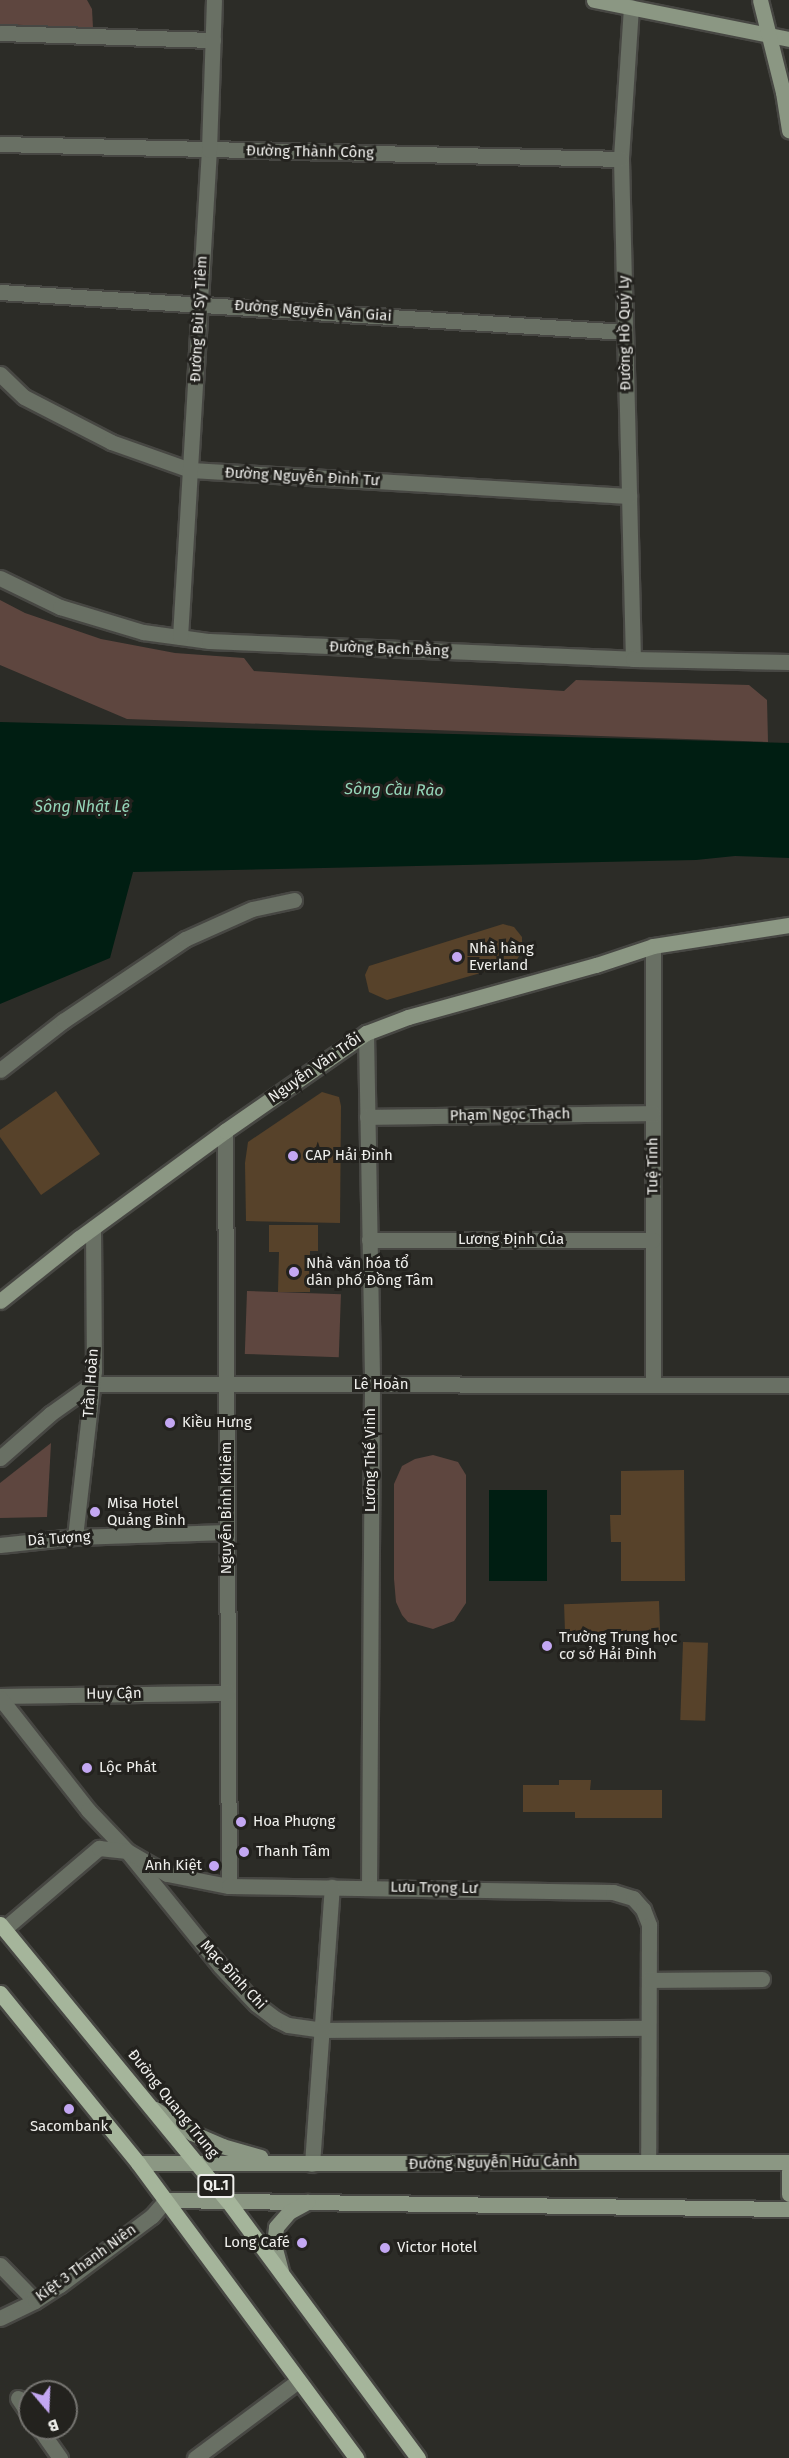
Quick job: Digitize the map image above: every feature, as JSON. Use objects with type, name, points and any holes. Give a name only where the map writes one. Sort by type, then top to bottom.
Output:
[{"type":"main road","points":[[594,0],[789,39]]},
{"type":"main road","points":[[760,0],[783,92],[789,131]]},
{"type":"main road","name":"Nguyễn Văn Trỗi","points":[[0,1301],[93,1228],[225,1131],[366,1033],[408,1017],[596,965],[653,946],[789,925]]},
{"type":"main road","name":"Đường Quang Trung","points":[[1,1929],[198,2163],[418,2458]]},
{"type":"main road","points":[[0,1993],[138,2163],[356,2458]]},
{"type":"main road","points":[[151,2106],[192,2133],[222,2146],[261,2158],[305,2164]]},
{"type":"main road","name":"Đường Nguyễn Hữu Cảnh","points":[[138,2163],[305,2164],[648,2160],[789,2162]]},
{"type":"main road","points":[[789,2171],[789,2194]]},
{"type":"main road","points":[[166,2200],[789,2209]]},
{"type":"main road","points":[[284,2280],[273,2235],[282,2218],[298,2205],[310,2201]]},
{"type":"street","name":"Đường Bùi Sỹ Tiêm","points":[[180,637],[209,150],[214,0]]},
{"type":"street","name":"Đường Hồ Quý Ly","points":[[631,7],[621,159],[633,659]]},
{"type":"street","points":[[0,33],[213,40]]},
{"type":"street","name":"Đường Thành Công","points":[[0,144],[621,159]]},
{"type":"street","name":"Đường Nguyễn Văn Giai","points":[[0,292],[625,332]]},
{"type":"street","name":"Đường Nguyễn Đình Tư","points":[[0,374],[24,397],[111,442],[190,470],[629,496]]},
{"type":"street","name":"Đường Bạch Đằng","points":[[0,578],[60,607],[143,632],[180,637],[221,641],[633,659],[789,662]]},
{"type":"street","points":[[0,1070],[63,1021],[185,939],[252,909],[294,900]]},
{"type":"street","name":"Tuệ Tĩnh","points":[[653,946],[653,1385]]},
{"type":"street","name":"Lương Thế Vinh","points":[[366,1033],[372,1384],[369,1886]]},
{"type":"street","name":"Phạm Ngọc Thạch","points":[[367,1117],[653,1113]]},
{"type":"street","name":"Nguyễn Bỉnh Khiêm","points":[[225,1131],[229,1886]]},
{"type":"street","name":"Trần Hoàn","points":[[75,1537],[94,1371],[93,1228]]},
{"type":"street","name":"Lương Định Của","points":[[369,1240],[653,1240]]},
{"type":"street","points":[[0,1458],[50,1414],[92,1384]]},
{"type":"street","name":"Lê Hoàn","points":[[92,1384],[789,1385]]},
{"type":"street","name":"Dã Tượng","points":[[0,1545],[75,1537],[227,1532]]},
{"type":"street","name":"Huy Cận","points":[[0,1697],[228,1693]]},
{"type":"street","name":"Mạc Đĩnh Chi","points":[[0,1697],[88,1809],[127,1851],[220,1966],[256,2004],[288,2025],[322,2030],[647,2028]]},
{"type":"street","name":"Lưu Trọng Lư","points":[[1,1929],[99,1848],[127,1851],[167,1874],[229,1886],[369,1886],[613,1892],[633,1898],[643,1909],[650,1925],[647,2028],[648,2160]]},
{"type":"street","points":[[305,2164],[322,2030],[332,1887]]},
{"type":"street","points":[[649,1980],[762,1979]]},
{"type":"street","name":"Kiệt 3 Thanh Niên","points":[[0,2318],[35,2301],[152,2216],[166,2200]]},
{"type":"street","points":[[0,2265],[35,2301]]},
{"type":"street","points":[[195,2458],[298,2381]]},
{"type":"street","points":[[47,2440],[60,2458]]},
{"type":"shaded area","points":[[0,0],[87,0],[92,9],[93,28],[0,24]]},
{"type":"shaded area","points":[[0,600],[25,613],[101,639],[175,653],[244,658],[254,671],[564,691],[576,680],[749,685],[767,700],[768,742],[127,719],[0,665]]},
{"type":"shaded area","points":[[247,1291],[341,1294],[339,1357],[245,1354]]},
{"type":"shaded area","points":[[51,1443],[47,1517],[0,1518],[0,1483]]},
{"type":"shaded area","points":[[433,1455],[458,1462],[466,1475],[466,1603],[454,1621],[433,1629],[408,1622],[396,1602],[394,1484],[402,1466],[415,1459]]},
{"type":"water","name":"Sông Nhật Lệ","points":[[0,722],[789,743],[789,858],[735,856],[696,860],[133,872],[110,958],[0,1004]]},
{"type":"water","points":[[489,1490],[547,1490],[547,1581],[489,1581]]},
{"type":"building","name":"Nhà hàng Everland","points":[[503,924],[514,927],[522,937],[522,951],[515,963],[387,1000],[369,992],[365,975],[369,966]]},
{"type":"building","points":[[56,1091],[100,1154],[41,1195],[0,1137],[0,1130]]},
{"type":"building","name":"CAP Hải Đình","points":[[322,1092],[339,1097],[341,1106],[340,1223],[246,1221],[245,1163],[248,1142]]},
{"type":"building","name":"Nhà văn hóa tổ dân phố Đồng Tâm","points":[[269,1225],[318,1225],[318,1251],[310,1251],[310,1292],[278,1292],[279,1252],[269,1252]]},
{"type":"building","points":[[684,1470],[685,1581],[621,1581],[621,1542],[611,1542],[610,1515],[621,1515],[621,1471]]},
{"type":"building","points":[[659,1601],[660,1630],[565,1633],[564,1604]]},
{"type":"building","points":[[683,1642],[708,1643],[705,1721],[680,1720]]},
{"type":"building","points":[[559,1780],[591,1780],[590,1790],[662,1790],[662,1818],[575,1818],[575,1812],[523,1812],[523,1785],[559,1785]]},
{"type":"place","name":"Nhà hàng Everland","points":[[457,957]]},
{"type":"place","name":"CAP Hải Đình","points":[[293,1156]]},
{"type":"place","name":"Nhà văn hóa tổ dân phố Đồng Tâm","points":[[294,1272]]},
{"type":"place","name":"Kiều Hưng","points":[[170,1423]]},
{"type":"place","name":"Misa Hotel Quảng Bình","points":[[95,1512]]},
{"type":"place","name":"Trường Trung học cơ sở Hải Đình","points":[[547,1646]]},
{"type":"place","name":"Lộc Phát","points":[[87,1768]]},
{"type":"place","name":"Hoa Phượng","points":[[241,1822]]},
{"type":"place","name":"Thanh Tâm","points":[[244,1852]]},
{"type":"place","name":"Anh Kiệt","points":[[214,1866]]},
{"type":"place","name":"Sacombank","points":[[69,2109]]},
{"type":"place","name":"Long Café","points":[[302,2243]]},
{"type":"place","name":"Victor Hotel","points":[[385,2248]]},
{"type":"water label","name":"Sông Cầu Rào","points":[[394,790]]}]
